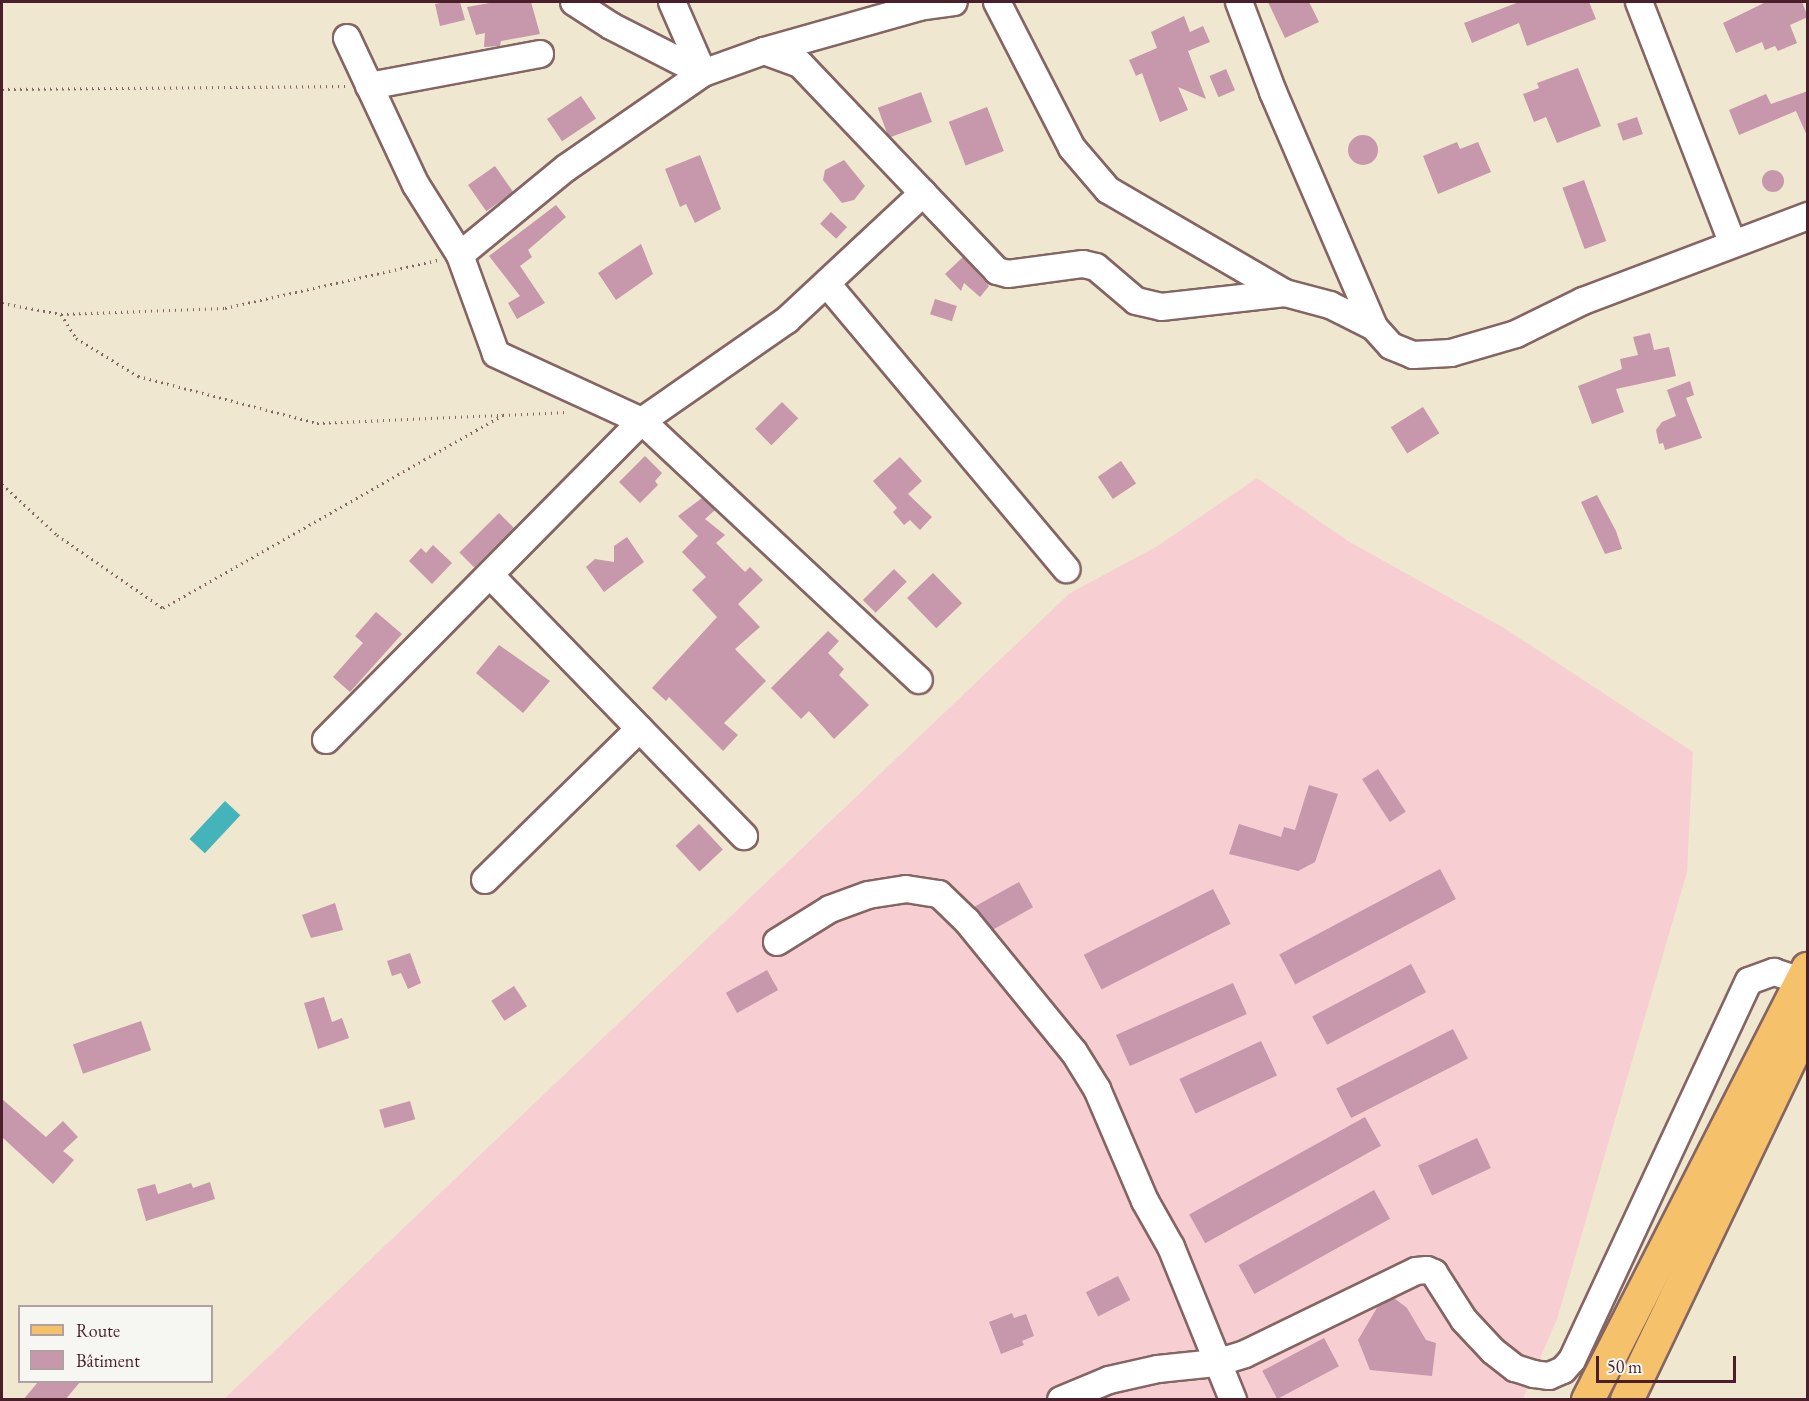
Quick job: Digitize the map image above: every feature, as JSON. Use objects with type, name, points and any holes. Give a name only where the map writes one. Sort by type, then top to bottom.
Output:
[{"type":"main road","points":[[1588,1400],[1806,978]]},
{"type":"main road","points":[[1627,1400],[1758,1117],[1808,1022]]},
{"type":"street","points":[[574,2],[610,27],[703,73]]},
{"type":"street","points":[[672,2],[703,73]]},
{"type":"street","points":[[460,255],[567,168],[703,73],[764,51],[919,7],[954,2]]},
{"type":"street","points":[[997,2],[1072,148],[1089,172],[1108,190],[1286,293],[1330,305],[1374,327]]},
{"type":"street","points":[[1239,2],[1273,92],[1374,327],[1391,346],[1413,355],[1451,353],[1516,334],[1583,301],[1732,242],[1808,216]]},
{"type":"street","points":[[1639,2],[1732,242]]},
{"type":"street","points":[[347,38],[416,185],[460,255],[496,354],[642,421],[919,680]]},
{"type":"street","points":[[764,51],[800,64],[997,271],[1008,274],[1083,264],[1096,267],[1136,301],[1161,307],[1286,293]]},
{"type":"street","points":[[369,86],[540,54]]},
{"type":"street","points":[[326,740],[491,576],[642,421],[787,320],[828,285],[923,193]]},
{"type":"street","points":[[828,285],[1066,569]]},
{"type":"street","points":[[491,576],[744,836]]},
{"type":"street","points":[[485,880],[639,729]]},
{"type":"street","points":[[777,942],[830,909],[868,895],[906,889],[939,894],[967,921],[1066,1042],[1097,1089],[1145,1201],[1171,1247],[1216,1364],[1233,1400]]},
{"type":"street","points":[[1061,1400],[1109,1380],[1158,1369],[1216,1364],[1427,1270],[1434,1273],[1464,1320],[1508,1362],[1534,1374],[1549,1376],[1563,1370],[1572,1360],[1749,981],[1774,972],[1806,978]]},
{"type":"path","points":[[2,89],[369,86]]},
{"type":"path","points":[[2,303],[61,314],[225,308],[460,255]]},
{"type":"path","points":[[61,314],[76,338],[138,376],[317,423],[571,412]]},
{"type":"path","points":[[2,484],[57,535],[163,608],[504,414]]},
{"type":"shaded area","points":[[1257,478],[1348,541],[1504,628],[1693,752],[1687,872],[1558,1316],[1523,1399],[223,1400],[1070,593],[1156,547]]},
{"type":"water","points":[[225,801],[240,815],[205,853],[190,839]]},
{"type":"building","points":[[460,2],[465,20],[440,26],[435,4]]},
{"type":"building","points":[[495,2],[531,2],[540,34],[501,41],[500,46],[484,47],[485,33],[476,35],[467,7]]},
{"type":"building","points":[[1268,2],[1309,2],[1319,22],[1285,38]]},
{"type":"building","points":[[1519,2],[1589,2],[1596,19],[1527,46],[1519,23],[1472,43],[1464,23]]},
{"type":"building","points":[[1766,2],[1802,2],[1808,17],[1790,25],[1797,43],[1778,51],[1775,46],[1765,50],[1762,42],[1736,53],[1723,23]]},
{"type":"building","points":[[1184,16],[1190,32],[1203,26],[1210,42],[1188,51],[1206,99],[1178,87],[1188,110],[1160,122],[1142,73],[1136,76],[1129,60],[1157,48],[1151,32]]},
{"type":"building","points":[[1578,68],[1601,126],[1557,143],[1546,117],[1534,122],[1523,94],[1539,88],[1537,83]]},
{"type":"building","points":[[1226,69],[1235,90],[1218,97],[1209,76]]},
{"type":"building","points":[[1808,91],[1808,138],[1796,111],[1739,135],[1729,110],[1766,94],[1771,104]]},
{"type":"building","points":[[921,92],[932,122],[889,138],[878,108]]},
{"type":"building","points":[[581,96],[596,118],[562,141],[547,119]]},
{"type":"building","points":[[987,107],[1004,151],[966,166],[949,122]]},
{"type":"building","points":[[1637,117],[1643,134],[1623,141],[1617,124]]},
{"type":"building","points":[[1363,135],[1374,139],[1378,150],[1374,161],[1363,165],[1352,161],[1348,150],[1352,139]]},
{"type":"building","points":[[1457,142],[1460,149],[1478,142],[1491,172],[1438,194],[1423,156]]},
{"type":"building","points":[[700,155],[721,209],[695,223],[686,204],[680,207],[665,169]]},
{"type":"building","points":[[844,160],[865,186],[854,200],[842,203],[823,180],[825,170]]},
{"type":"building","points":[[495,166],[513,192],[486,211],[468,185]]},
{"type":"building","points":[[1773,170],[1781,173],[1784,181],[1781,189],[1773,192],[1765,189],[1762,181],[1765,173]]},
{"type":"building","points":[[1584,180],[1606,241],[1585,249],[1562,188]]},
{"type":"building","points":[[556,205],[566,217],[528,250],[532,257],[520,266],[545,303],[517,319],[508,303],[520,296],[489,256]]},
{"type":"building","points":[[831,212],[847,227],[836,239],[820,224]]},
{"type":"building","points":[[641,244],[653,274],[616,300],[598,273]]},
{"type":"building","points":[[963,257],[989,286],[980,297],[964,283],[961,291],[945,274]]},
{"type":"building","points":[[935,299],[957,306],[952,321],[930,314]]},
{"type":"building","points":[[1650,333],[1654,350],[1669,347],[1676,376],[1616,389],[1624,412],[1592,424],[1578,386],[1622,369],[1620,359],[1638,355],[1633,337]]},
{"type":"building","points":[[1690,381],[1694,395],[1686,398],[1702,438],[1665,450],[1663,443],[1659,444],[1656,430],[1662,422],[1676,416],[1667,390]]},
{"type":"building","points":[[782,402],[798,418],[771,445],[755,429]]},
{"type":"building","points":[[1423,407],[1439,433],[1407,453],[1391,427]]},
{"type":"building","points":[[645,456],[662,473],[655,481],[658,485],[640,503],[619,482]]},
{"type":"building","points":[[900,457],[922,481],[908,494],[932,517],[920,530],[910,520],[904,525],[893,512],[897,508],[873,481]]},
{"type":"building","points":[[1121,461],[1136,483],[1113,499],[1098,477]]},
{"type":"building","points":[[1597,495],[1616,531],[1622,549],[1605,554],[1581,502]]},
{"type":"building","points":[[702,498],[715,510],[705,519],[725,535],[716,543],[745,572],[750,567],[763,580],[738,604],[760,627],[735,649],[766,681],[724,723],[738,735],[723,751],[669,697],[666,701],[652,688],[717,617],[692,590],[706,577],[682,552],[698,536],[678,516]]},
{"type":"building","points":[[499,513],[514,528],[474,567],[459,553]]},
{"type":"building","points":[[627,537],[644,562],[604,592],[586,567],[595,559],[614,562],[614,546]]},
{"type":"building","points":[[433,545],[452,563],[432,584],[409,561],[421,548],[426,553]]},
{"type":"building","points":[[894,569],[907,582],[876,613],[863,600]]},
{"type":"building","points":[[933,573],[962,603],[936,628],[907,598]]},
{"type":"building","points":[[376,612],[402,634],[350,692],[333,677],[363,643],[355,636]]},
{"type":"building","points":[[828,631],[839,641],[828,653],[844,669],[839,675],[869,705],[834,739],[809,711],[801,719],[771,688]]},
{"type":"building","points":[[499,645],[550,681],[523,713],[476,673]]},
{"type":"building","points":[[1378,769],[1406,812],[1390,822],[1362,779]]},
{"type":"building","points":[[1309,785],[1338,794],[1315,862],[1298,871],[1229,854],[1239,824],[1281,837],[1284,827],[1295,830]]},
{"type":"building","points":[[699,824],[723,850],[699,871],[676,846]]},
{"type":"building","points":[[1440,869],[1456,899],[1295,984],[1279,954]]},
{"type":"building","points":[[1019,882],[1033,907],[988,932],[974,907]]},
{"type":"building","points":[[1213,889],[1231,924],[1102,990],[1084,955]]},
{"type":"building","points":[[335,903],[343,930],[311,938],[302,915]]},
{"type":"building","points":[[410,953],[421,983],[408,989],[401,973],[392,976],[387,961]]},
{"type":"building","points":[[1411,964],[1426,992],[1327,1045],[1312,1017]]},
{"type":"building","points":[[767,970],[778,990],[737,1013],[726,993]]},
{"type":"building","points":[[1233,983],[1247,1014],[1130,1066],[1116,1035]]},
{"type":"building","points":[[514,986],[527,1006],[504,1021],[491,1001]]},
{"type":"building","points":[[324,997],[332,1022],[342,1018],[349,1038],[318,1049],[304,1003]]},
{"type":"building","points":[[141,1021],[151,1050],[83,1074],[73,1044]]},
{"type":"building","points":[[1453,1029],[1468,1058],[1351,1118],[1336,1088]]},
{"type":"building","points":[[1261,1041],[1277,1075],[1195,1113],[1179,1079]]},
{"type":"building","points":[[2,1099],[46,1137],[63,1121],[78,1137],[63,1151],[74,1160],[53,1184],[2,1137]]},
{"type":"building","points":[[410,1101],[415,1119],[384,1128],[379,1110]]},
{"type":"building","points":[[1365,1117],[1381,1146],[1205,1243],[1189,1214]]},
{"type":"building","points":[[1477,1138],[1491,1168],[1432,1195],[1418,1165]]},
{"type":"building","points":[[210,1182],[215,1199],[146,1221],[137,1189],[155,1184],[158,1194],[191,1183],[193,1188]]},
{"type":"building","points":[[1374,1190],[1390,1219],[1254,1294],[1238,1265]]},
{"type":"building","points":[[1118,1276],[1130,1300],[1098,1316],[1086,1292]]},
{"type":"building","points":[[1394,1298],[1407,1308],[1426,1340],[1436,1343],[1432,1376],[1370,1370],[1358,1340],[1378,1306]]},
{"type":"building","points":[[1012,1313],[1014,1318],[1026,1314],[1034,1336],[1022,1341],[1024,1345],[1001,1354],[989,1322]]},
{"type":"building","points":[[1324,1338],[1339,1366],[1277,1399],[1262,1371]]},
{"type":"building","points":[[37,1383],[79,1383],[65,1400],[23,1400]]}]
